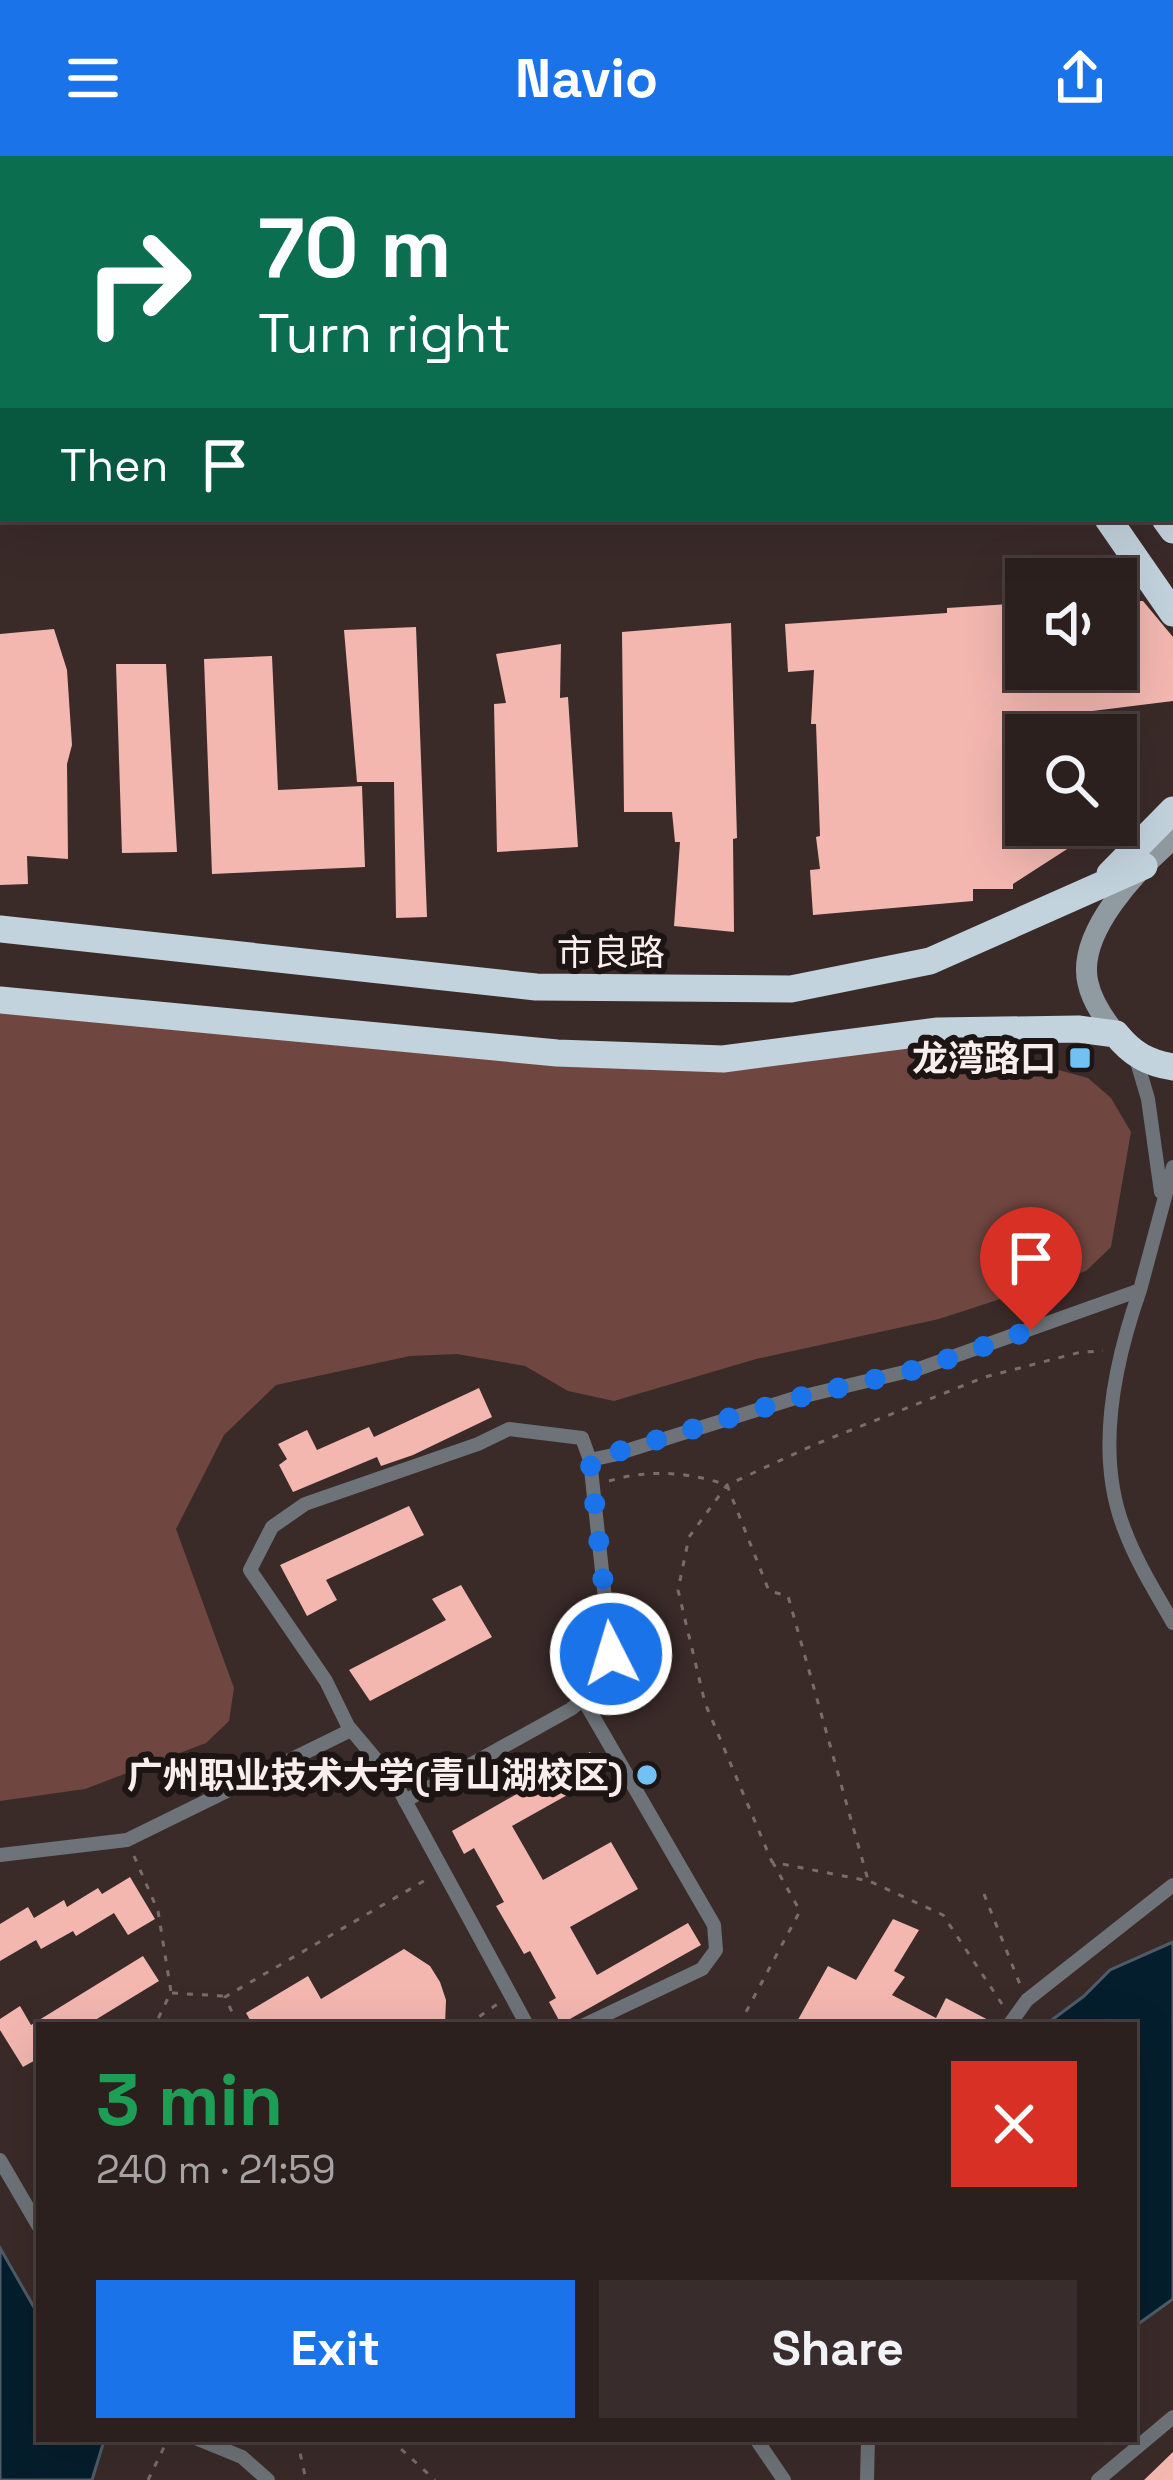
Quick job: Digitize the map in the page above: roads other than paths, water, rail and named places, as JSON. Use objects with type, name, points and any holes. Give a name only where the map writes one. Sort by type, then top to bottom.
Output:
[{"type":"highway","points":[[1110,522],[1173,613]]},
{"type":"highway","name":"市良路","points":[[0,929],[536,987],[791,989],[931,961],[1095,890],[1173,810]]},
{"type":"highway","points":[[1095,890],[1144,866]]},
{"type":"highway","points":[[0,1000],[557,1053],[700,1058],[938,1031],[1060,1029],[1125,1043],[1150,1064],[1173,1067]]},
{"type":"street","points":[[1162,1203],[1148,1100],[1125,1043],[1091,995],[1086,980],[1087,962],[1108,909],[1173,838]]},
{"type":"street","points":[[1173,1167],[1113,1389],[1111,1476],[1124,1529],[1173,1623]]},
{"type":"street","points":[[590,1460],[792,1399],[922,1368],[1140,1290]]},
{"type":"street","points":[[405,1801],[602,1684],[611,1654],[594,1486],[582,1438],[509,1430],[304,1504],[272,1527],[250,1570],[326,1681],[348,1726],[395,1782],[405,1801],[442,1870],[525,2022]]},
{"type":"street","points":[[583,1699],[714,1925],[716,1950],[702,1970],[590,2022]]},
{"type":"street","points":[[0,1855],[127,1840],[347,1732],[348,1726]]},
{"type":"street","points":[[1012,2022],[1027,2000],[1173,1885]]},
{"type":"street","points":[[0,2160],[36,2222]]},
{"type":"street","points":[[1098,2480],[1173,2416]]},
{"type":"street","points":[[205,2442],[242,2457],[268,2480]]},
{"type":"street","points":[[758,2442],[784,2480]]},
{"type":"street","points":[[867,2480],[868,2442]]},
{"type":"water","points":[[1173,1942],[1173,2299],[1137,2325],[1137,2022],[1049,2022],[1110,1970]]},
{"type":"water","points":[[0,2248],[36,2311],[36,2442],[103,2444],[92,2480],[0,2480]]},
{"type":"place","name":"龙湾路口","points":[[1080,1058]]},
{"type":"place","name":"广州职业技术大学(青山湖校区)","points":[[647,1775]]}]
